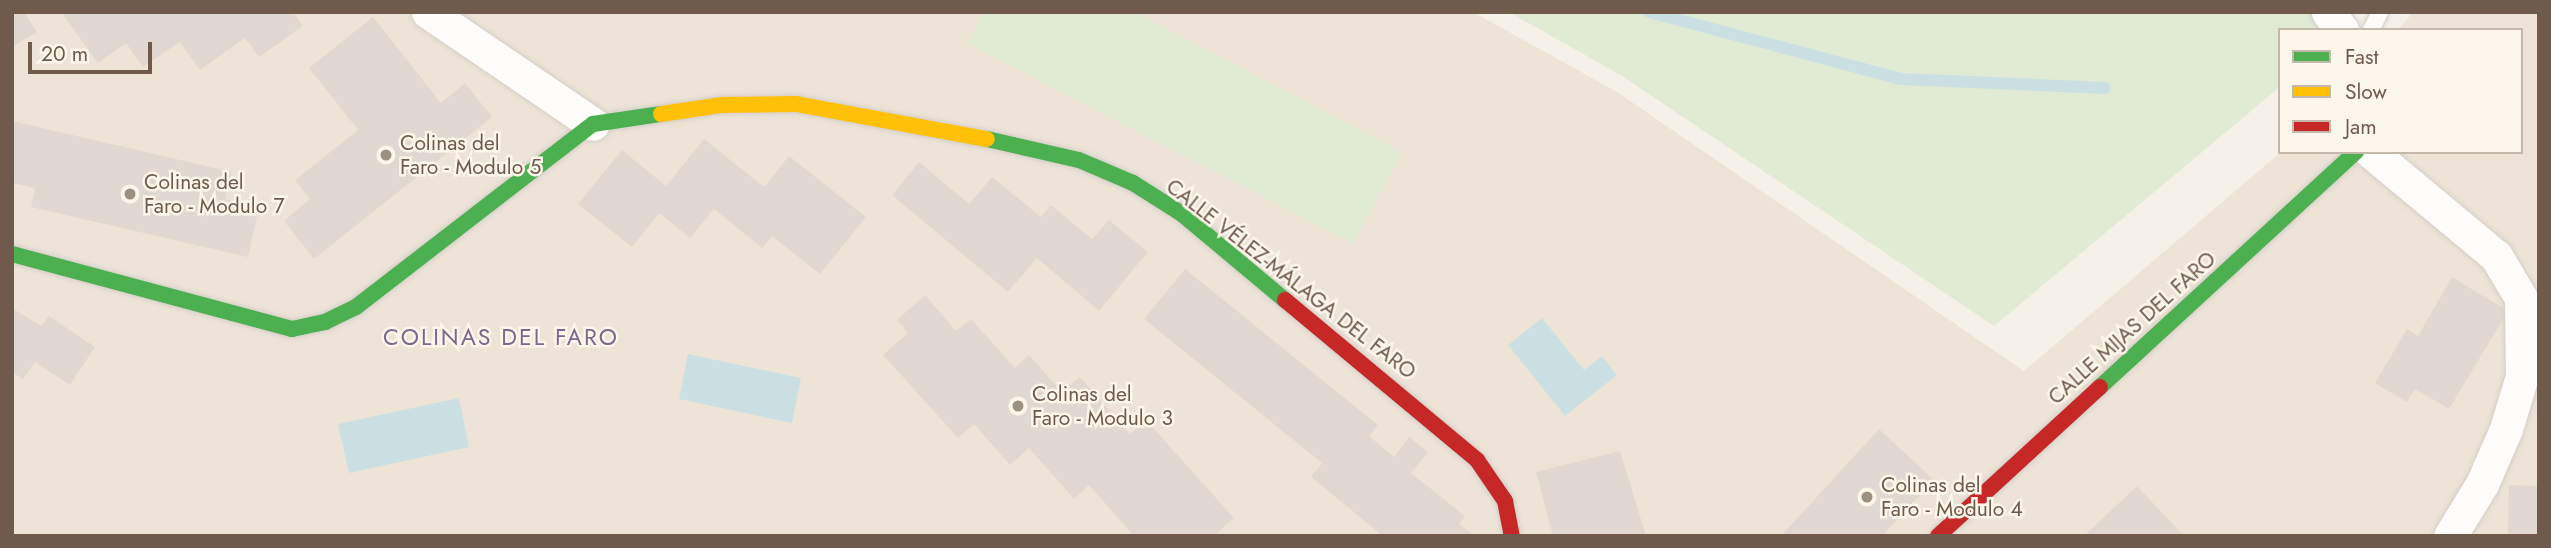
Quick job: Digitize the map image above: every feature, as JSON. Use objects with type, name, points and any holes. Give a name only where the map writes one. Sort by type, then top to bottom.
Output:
[{"type":"street","points":[[428,12],[593,124]]},
{"type":"street","points":[[2328,12],[2340,28]]},
{"type":"street","name":"CALLE VÉLEZ-MÁLAGA DEL FARO","points":[[12,254],[292,329],[325,323],[356,307],[593,124],[722,105],[796,104],[924,124],[1079,160],[1133,183],[1182,214],[1477,460],[1505,501],[1512,536]]},
{"type":"street","name":"CALLE MIJAS DEL FARO","points":[[1938,536],[2354,154]]},
{"type":"street","points":[[2373,154],[2496,256],[2521,298],[2524,335],[2518,390],[2482,484],[2450,536]]},
{"type":"lane","points":[[2372,28],[2380,12]]},
{"type":"shaded area","points":[[12,12],[1473,12],[1617,92],[2024,371],[2279,154],[2523,154],[2523,28],[2400,28],[2413,12],[2539,12],[2539,536],[12,536]]},
{"type":"shaded area","points":[[1542,318],[1584,370],[1602,356],[1617,375],[1565,416],[1508,345]]},
{"type":"shaded area","points":[[688,354],[801,378],[792,423],[679,399]]},
{"type":"shaded area","points":[[459,398],[469,447],[349,473],[338,424]]},
{"type":"green space","points":[[983,12],[1134,12],[1402,152],[1353,244],[967,43]]},
{"type":"green space","points":[[1509,12],[2343,12],[2330,28],[2278,28],[2278,87],[2275,91],[1994,326],[1622,76]]},
{"type":"building","points":[[12,12],[24,12],[37,32],[12,47]]},
{"type":"building","points":[[61,12],[293,12],[303,26],[259,57],[245,38],[200,70],[180,42],[143,67],[126,43],[98,63]]},
{"type":"building","name":"Colinas del Faro - Modulo 5","points":[[373,17],[441,103],[465,83],[492,117],[314,259],[284,221],[310,199],[295,180],[358,130],[309,68]]},
{"type":"building","name":"Colinas del Faro - Modulo 7","points":[[12,121],[232,172],[225,199],[259,207],[248,257],[31,207],[35,188],[12,183]]},
{"type":"building","points":[[704,139],[764,187],[789,156],[866,217],[820,274],[772,236],[762,248],[714,209],[690,238],[659,213],[632,247],[578,204],[622,150],[666,186]]},
{"type":"building","points":[[919,162],[969,204],[992,177],[1041,217],[1051,205],[1092,239],[1109,220],[1148,252],[1099,311],[1037,258],[1008,292],[892,195]]},
{"type":"building","name":"Colinas del Faro - Modulo 3","points":[[1185,269],[1378,425],[1369,436],[1394,457],[1409,437],[1428,452],[1411,473],[1465,516],[1459,524],[1474,536],[1383,536],[1311,477],[1322,463],[1144,319]]},
{"type":"building","points":[[2452,277],[2508,311],[2449,409],[2415,389],[2407,402],[2375,383],[2407,329],[2418,336]]},
{"type":"building","name":"Colinas del Faro - Modulo 3","points":[[925,295],[956,331],[971,319],[1015,368],[1029,355],[1062,392],[1080,377],[1130,434],[1146,420],[1234,518],[1214,536],[1134,536],[1089,485],[1074,499],[1029,448],[1010,465],[974,424],[958,438],[883,355],[908,333],[897,320]]},
{"type":"building","points":[[12,308],[41,326],[49,316],[95,347],[70,385],[35,362],[23,379],[12,372]]},
{"type":"building","name":"Colinas del Faro - Modulo 4","points":[[1879,429],[1934,480],[1882,536],[1781,536]]},
{"type":"building","points":[[1620,451],[1646,536],[1553,536],[1536,472]]},
{"type":"building","points":[[2509,485],[2539,486],[2539,536],[2508,536]]},
{"type":"building","points":[[2137,486],[2184,536],[2086,534]]},
{"type":"waterway","points":[[1649,12],[1900,79],[2105,88]]},
{"type":"traffic: fast","points":[[12,254],[292,329],[325,322],[356,307],[593,124],[661,114]]},
{"type":"traffic: fast","points":[[987,139],[1079,160],[1133,183],[1182,214],[1285,300]]},
{"type":"traffic: fast","points":[[2100,387],[2354,154]]},
{"type":"traffic: slow","points":[[661,114],[722,105],[796,104],[987,139]]},
{"type":"traffic: jam","points":[[1285,300],[1477,460],[1505,501],[1512,536]]},
{"type":"traffic: jam","points":[[1938,536],[2100,387]]},
{"type":"place","name":"Colinas del Faro - Modulo 5","points":[[386,155]]},
{"type":"place","name":"Colinas del Faro - Modulo 7","points":[[130,194]]},
{"type":"place","name":"Colinas del Faro - Modulo 3","points":[[1018,406]]},
{"type":"place","name":"Colinas del Faro - Modulo 4","points":[[1867,497]]},
{"type":"district","name":"COLINAS DEL FARO","points":[[501,337]]}]
